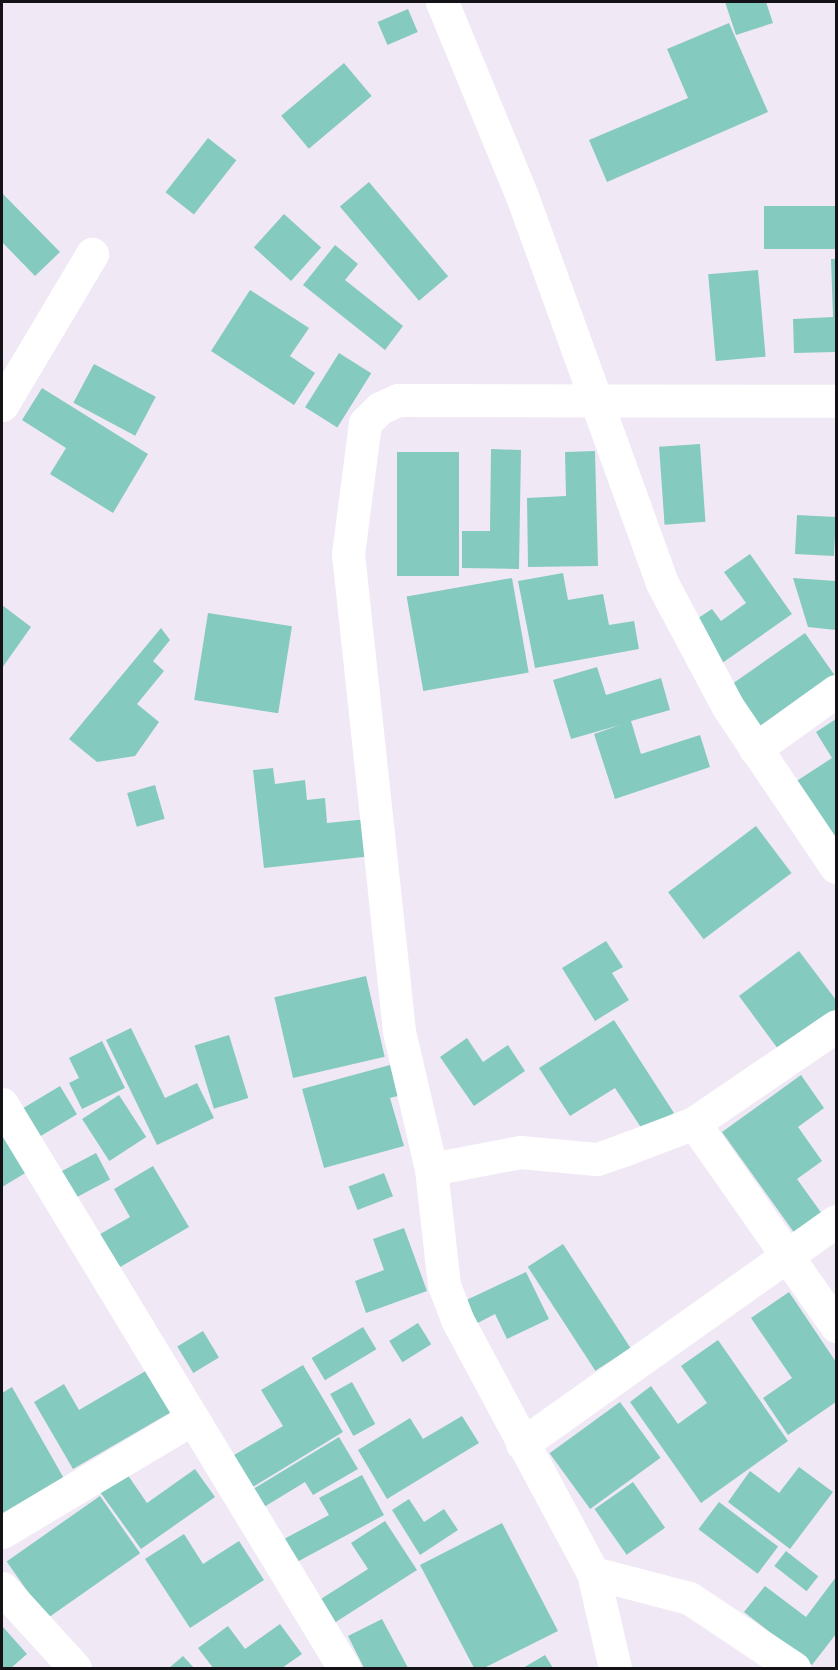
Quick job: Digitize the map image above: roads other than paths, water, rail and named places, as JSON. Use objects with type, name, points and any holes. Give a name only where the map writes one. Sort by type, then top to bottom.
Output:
[{"type":"street","points":[[442,2],[522,196],[594,404],[629,484],[662,583],[755,749],[837,867]]},
{"type":"street","points":[[2,405],[92,254]]},
{"type":"street","points":[[615,1668],[593,1573],[522,1444],[444,1285],[431,1169],[399,1031],[348,554],[366,423],[380,408],[398,400],[594,404],[837,401]]},
{"type":"street","points":[[755,749],[837,691]]},
{"type":"street","points":[[431,1169],[520,1152],[597,1159],[694,1123],[837,1026]]},
{"type":"street","points":[[2,1104],[193,1418],[300,1603],[344,1668]]},
{"type":"street","points":[[694,1123],[837,1326]]},
{"type":"street","points":[[522,1444],[837,1221]]},
{"type":"street","points":[[2,1532],[193,1418]]},
{"type":"street","points":[[593,1573],[689,1599],[794,1668]]},
{"type":"street","points":[[2,1588],[75,1668]]}]
